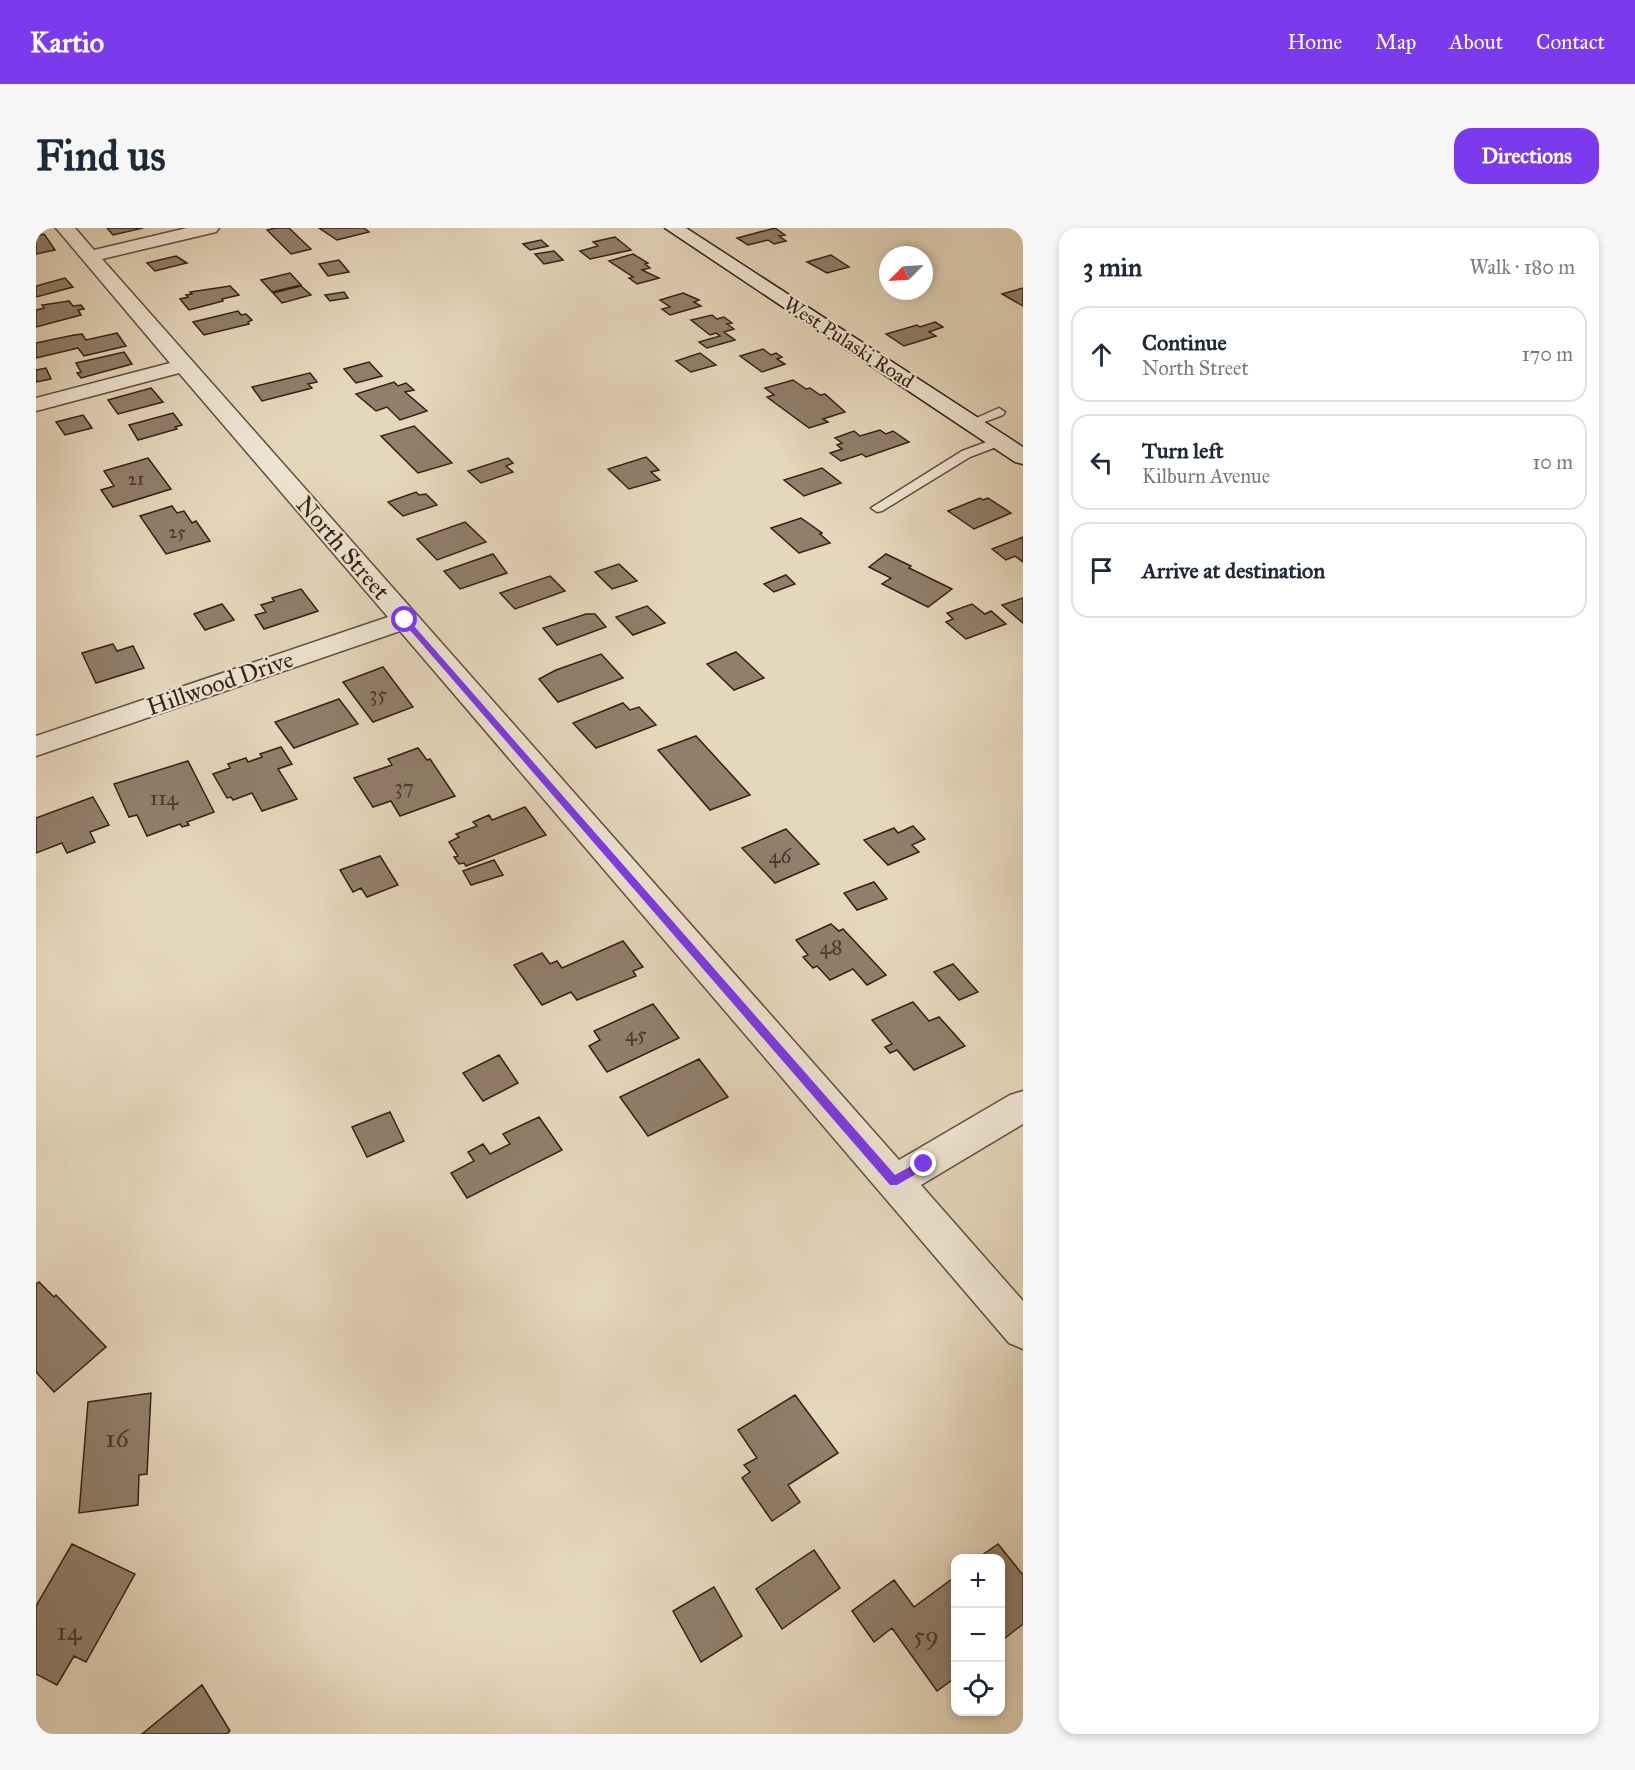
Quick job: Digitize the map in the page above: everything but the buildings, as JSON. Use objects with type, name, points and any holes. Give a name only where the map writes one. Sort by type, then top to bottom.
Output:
[{"type":"street","name":"North Street","points":[[65,228],[1023,1330]]},
{"type":"street","points":[[91,256],[210,228]]},
{"type":"street","name":"West Pulaski Road","points":[[674,228],[1023,457]]},
{"type":"street","points":[[36,405],[186,365]]},
{"type":"street","name":"Hillwood Drive","points":[[36,746],[405,620]]},
{"type":"street","points":[[894,1182],[1023,1106]]},
{"type":"lane","points":[[971,423],[999,412]]},
{"type":"lane","points":[[878,508],[966,454],[1000,441]]},
{"type":"route","points":[[405,620],[894,1182],[924,1164]]}]
